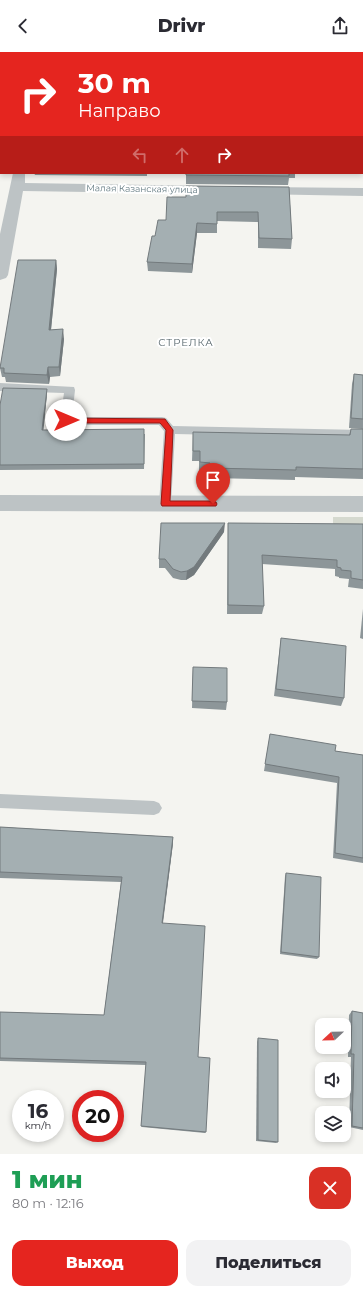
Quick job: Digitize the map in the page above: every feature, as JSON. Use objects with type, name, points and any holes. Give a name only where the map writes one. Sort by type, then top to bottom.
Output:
[{"type":"street","name":"Малая Казанская улица","points":[[18,180],[231,190]]},
{"type":"street","points":[[0,275],[18,180]]},
{"type":"street","points":[[246,190],[363,192]]},
{"type":"street","points":[[0,503],[363,504]]},
{"type":"lane","points":[[0,387],[70,390],[66,420],[162,421],[170,430],[165,504]]},
{"type":"lane","points":[[170,430],[363,434]]},
{"type":"lane","points":[[0,801],[154,808]]},
{"type":"shaded area","points":[[333,517],[363,517],[363,525],[333,525]]},
{"type":"building","points":[[289,174],[289,176],[186,175]]},
{"type":"building","points":[[186,186],[289,187],[292,239],[259,238],[258,212],[217,212],[217,224],[197,223],[192,264],[147,262],[152,236],[155,236],[158,220],[166,220],[167,197],[186,197]]},
{"type":"building","points":[[18,260],[56,260],[49,330],[63,329],[59,367],[48,367],[47,375],[4,373],[4,368],[0,368]]},
{"type":"building","points":[[354,374],[363,375],[363,419],[351,418]]},
{"type":"building","points":[[3,388],[47,389],[42,430],[144,429],[144,464],[0,465],[0,405]]},
{"type":"building","points":[[351,429],[363,429],[363,469],[296,467],[296,470],[210,468],[210,463],[200,462],[200,451],[193,451],[193,432],[350,435]]},
{"type":"building","points":[[161,523],[225,523],[194,567],[187,571],[181,572],[173,569],[165,559],[159,559]]},
{"type":"building","points":[[228,523],[363,524],[363,580],[351,578],[351,571],[341,570],[341,568],[337,567],[337,560],[262,555],[264,606],[228,605]]},
{"type":"building","points":[[281,638],[346,646],[344,698],[276,689]]},
{"type":"building","points":[[193,667],[227,668],[227,702],[192,701]]},
{"type":"building","points":[[270,734],[336,745],[335,751],[363,755],[363,858],[335,853],[339,777],[265,764]]},
{"type":"building","points":[[0,827],[173,837],[162,923],[205,926],[198,1057],[210,1058],[206,1132],[141,1126],[146,1062],[0,1058],[0,1012],[104,1015],[122,877],[0,872]]},
{"type":"building","points":[[286,873],[321,877],[319,957],[281,952]]},
{"type":"building","points":[[352,1011],[363,1013],[363,1128],[352,1126],[354,1054],[351,1054]]},
{"type":"building","points":[[258,1038],[278,1040],[278,1142],[258,1140]]},
{"type":"district","name":"СТРЕЛКА","points":[[186,342]]},
{"type":"route","points":[[66,420],[162,421],[170,430],[165,504],[213,504]]}]
